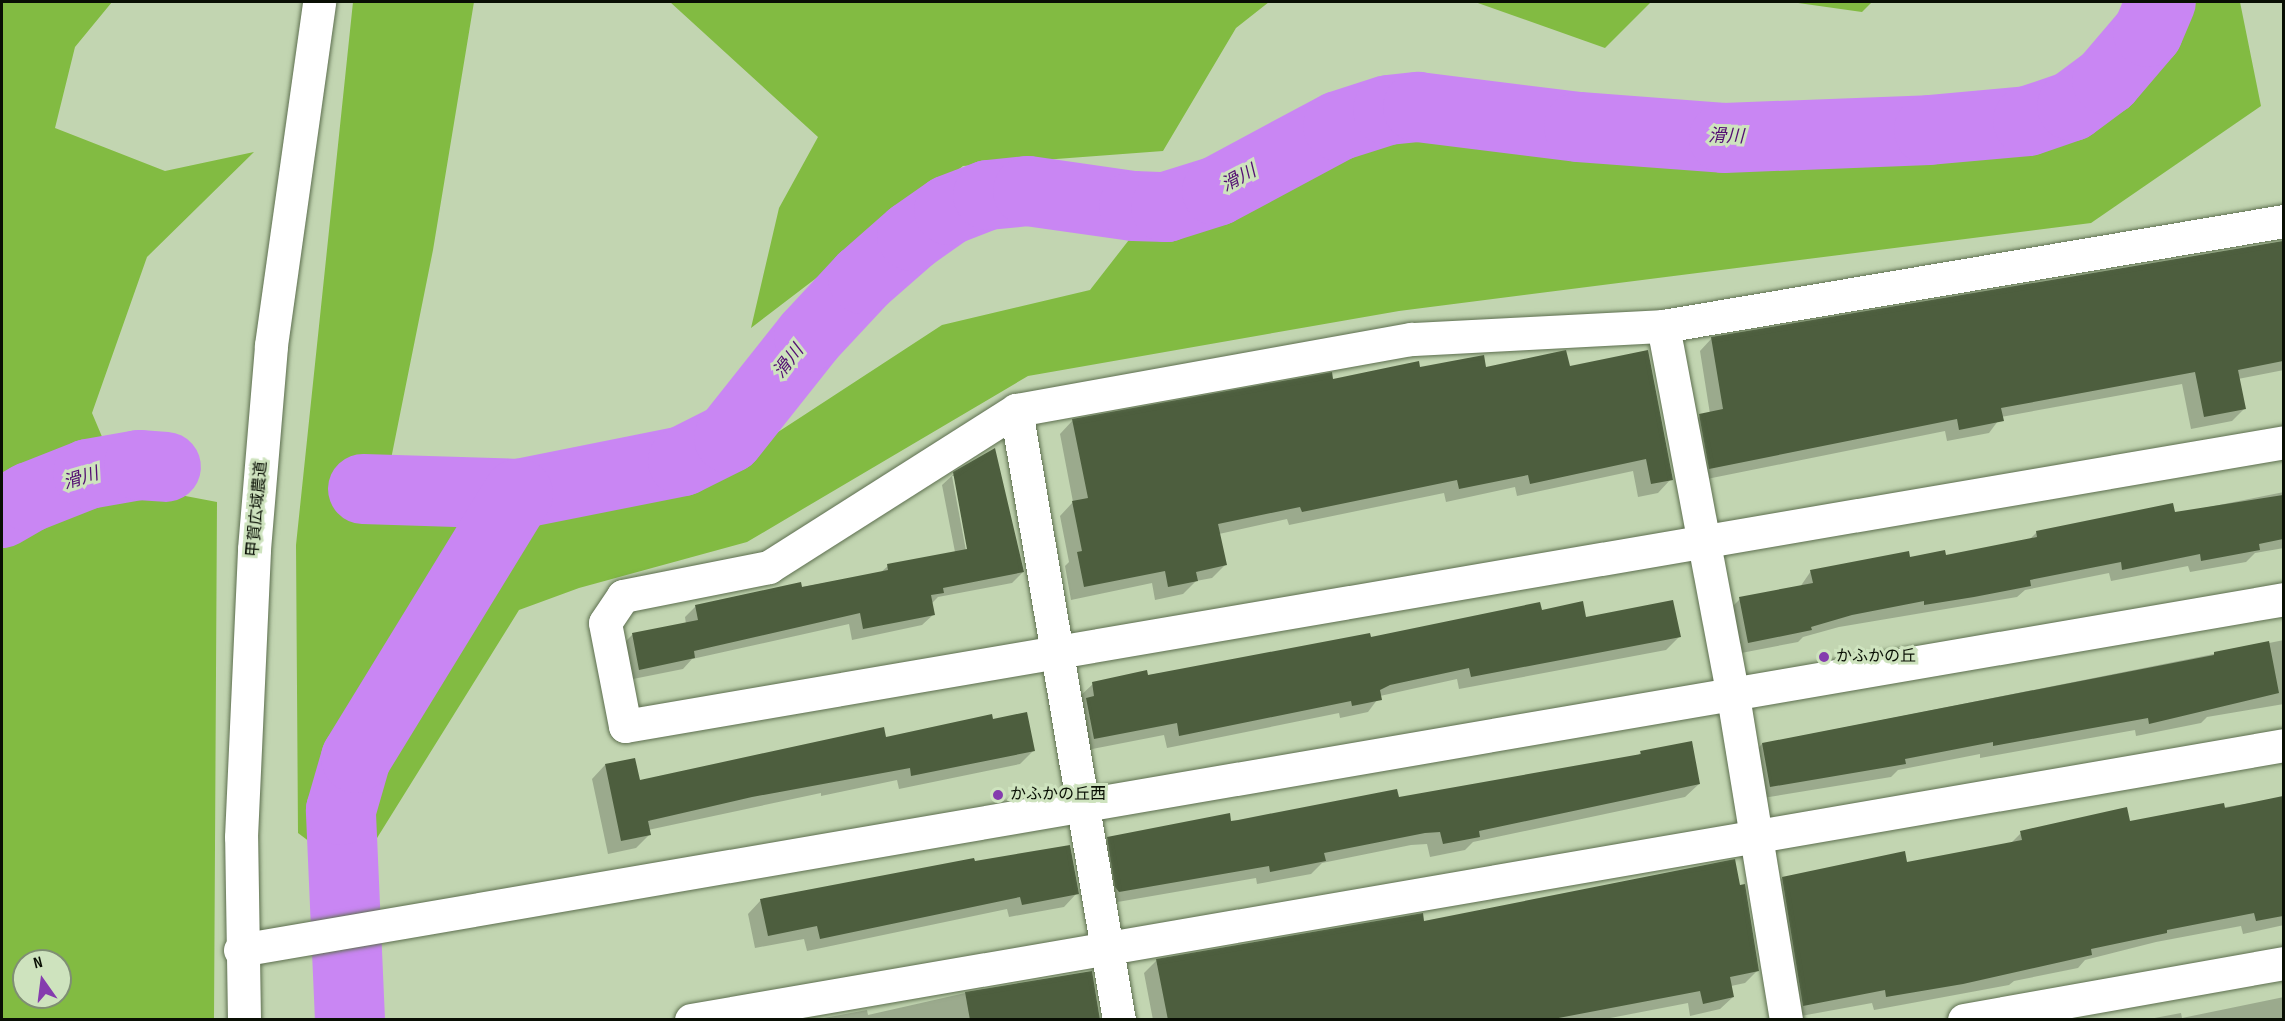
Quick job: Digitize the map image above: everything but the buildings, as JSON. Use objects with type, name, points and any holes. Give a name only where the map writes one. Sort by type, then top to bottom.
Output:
[{"type":"street","name":"甲賀広域農道","points":[[244,1020],[240,950],[246,678],[255,537],[271,345],[319,2]]},
{"type":"street","points":[[2283,221],[1663,326],[1411,339],[1016,410],[769,567],[623,596],[605,623],[625,726],[2283,442]]},
{"type":"street","points":[[1663,326],[1733,696],[1786,1020]]},
{"type":"street","points":[[1016,410],[1119,1020]]},
{"type":"street","points":[[240,950],[1083,803],[1733,696],[2283,599]]},
{"type":"street","points":[[691,1020],[1755,835],[2283,746]]},
{"type":"street","points":[[1964,1020],[2283,963]]},
{"type":"green space","points":[[2,2],[112,2],[75,47],[55,128],[165,171],[254,152],[147,257],[92,413],[122,484],[217,502],[214,1019],[2,1019]]},
{"type":"green space","points":[[353,2],[474,2],[433,250],[383,499],[553,507],[709,477],[942,325],[1090,290],[1153,209],[1372,104],[1647,141],[1975,139],[2135,50],[2165,2],[2240,2],[2261,106],[2091,223],[1399,311],[1028,376],[747,542],[579,588],[519,610],[354,875],[298,833],[296,545]]},
{"type":"green space","points":[[670,2],[1269,2],[1236,28],[1163,151],[963,166],[751,328],[779,208],[818,137]]},
{"type":"green space","points":[[1475,2],[1651,2],[1605,48]]},
{"type":"green space","points":[[1791,2],[1872,2],[1862,12]]},
{"type":"waterway","name":"滑川","points":[[363,489],[518,494],[683,461],[729,438],[809,337],[863,279],[912,236],[949,210],[988,195],[1028,191],[1134,206],[1166,207],[1217,191],[1338,126],[1388,110],[1418,107],[1579,127],[1724,138],[1929,130],[2028,121],[2072,106],[2107,80],[2148,32],[2161,2]]},
{"type":"waterway","name":"滑川","points":[[2,513],[30,497],[88,474],[139,465],[166,467]]},
{"type":"waterway","points":[[350,1020],[341,810],[356,758],[518,494]]},
{"type":"place","name":"かふかの丘","points":[[1824,657]]},
{"type":"place","name":"かふかの丘西","points":[[998,795]]}]
